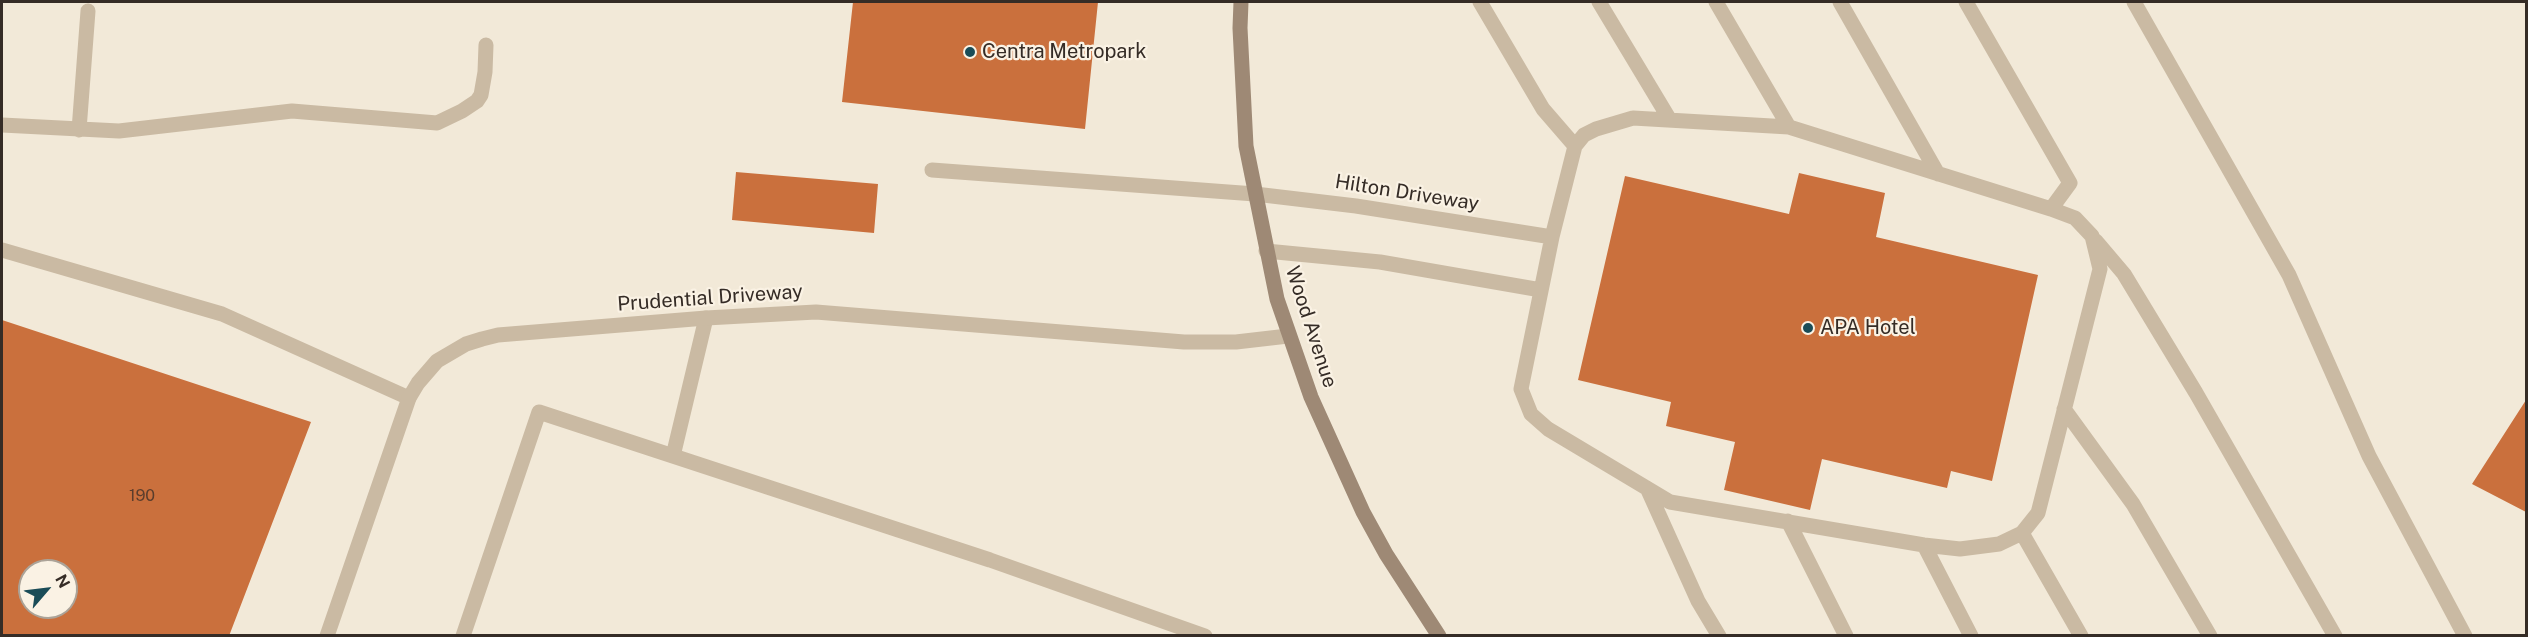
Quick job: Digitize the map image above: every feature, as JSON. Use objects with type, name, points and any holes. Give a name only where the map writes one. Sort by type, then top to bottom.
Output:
[{"type":"street","name":"Wood Avenue","points":[[1241,2],[1243,123],[1266,251],[1288,336],[1327,435],[1363,512],[1386,554],[1439,636]]},
{"type":"street","points":[[1480,2],[1543,110],[1575,146]]},
{"type":"street","points":[[1599,2],[1670,120]]},
{"type":"street","points":[[1716,2],[1789,127]]},
{"type":"street","points":[[1840,2],[1938,174]]},
{"type":"street","points":[[1966,2],[2070,183],[2051,209]]},
{"type":"street","points":[[2134,2],[2289,275],[2369,456],[2465,636]]},
{"type":"street","points":[[79,130],[88,11]]},
{"type":"street","points":[[2,125],[120,131],[292,111],[437,123],[462,111],[477,101],[481,95],[486,45]]},
{"type":"street","points":[[2092,236],[2100,268],[2038,513],[2022,533],[2000,544],[1960,549],[1923,545],[1670,502],[1548,429],[1531,414],[1521,389],[1552,237],[1575,146],[1584,135],[1614,122],[1633,118],[1789,127],[2075,218],[2092,236],[2124,274],[2196,393],[2335,636]]},
{"type":"street","name":"Hilton Driveway","points":[[932,170],[1255,194],[1356,206],[1552,237]]},
{"type":"street","points":[[2,250],[222,314],[409,398]]},
{"type":"street","points":[[1266,251],[1380,262],[1541,290]]},
{"type":"street","name":"Prudential Driveway","points":[[327,636],[409,398],[418,383],[437,361],[466,344],[482,339],[508,334],[706,318],[816,312],[1184,342],[1236,342],[1288,336]]},
{"type":"street","points":[[673,456],[706,318]]},
{"type":"street","points":[[2064,409],[2133,504],[2210,636]]},
{"type":"street","points":[[463,636],[539,412],[990,560],[1204,636]]},
{"type":"street","points":[[1647,488],[1698,601],[1719,636]]},
{"type":"street","points":[[1788,521],[1846,636]]},
{"type":"street","points":[[2022,533],[2081,636]]},
{"type":"street","points":[[1923,545],[1971,636]]},
{"type":"building","name":"Centra Metropark","points":[[853,2],[1098,2],[1085,129],[842,102]]},
{"type":"building","points":[[736,172],[878,184],[874,233],[732,220]]},
{"type":"building","name":"APA Hotel","points":[[1799,173],[1885,193],[1876,237],[2038,275],[1992,481],[1951,471],[1947,488],[1822,459],[1810,510],[1724,490],[1735,442],[1666,426],[1671,402],[1578,380],[1625,176],[1789,214]]},
{"type":"building","points":[[2,320],[311,422],[229,636],[2,636]]},
{"type":"building","points":[[2526,400],[2526,512],[2472,484]]},
{"type":"place","name":"Centra Metropark","points":[[970,52]]},
{"type":"place","name":"APA Hotel","points":[[1808,328]]}]
